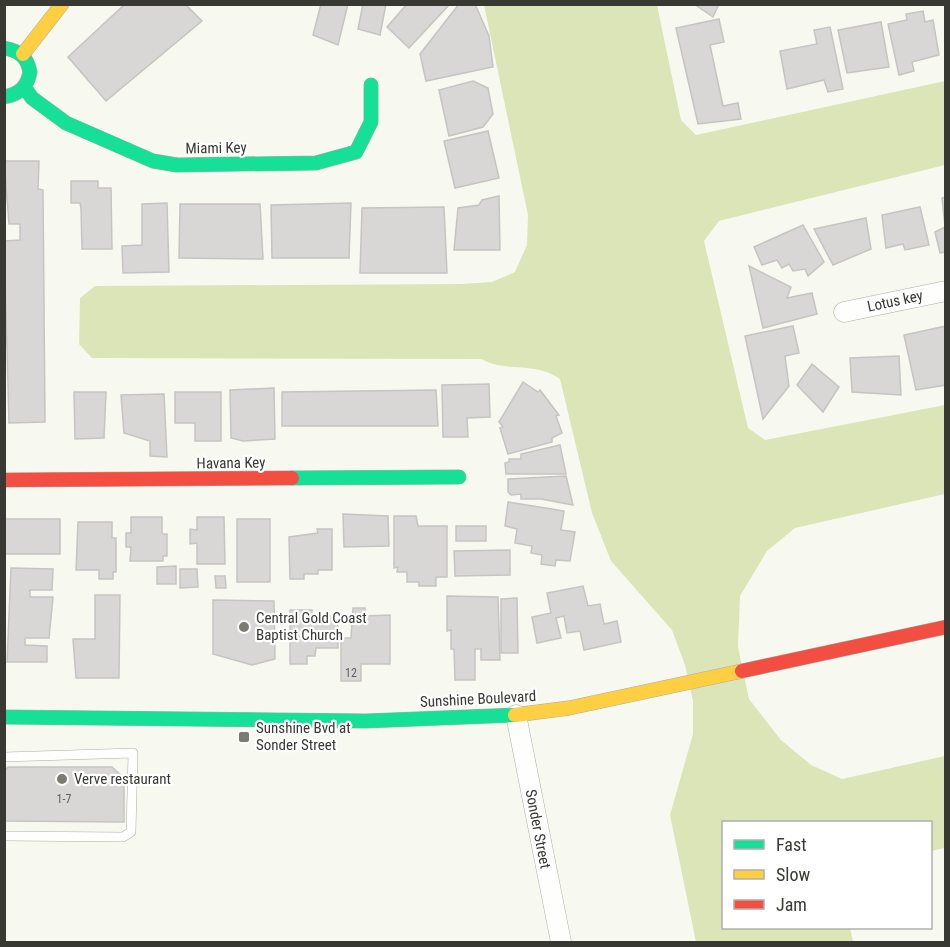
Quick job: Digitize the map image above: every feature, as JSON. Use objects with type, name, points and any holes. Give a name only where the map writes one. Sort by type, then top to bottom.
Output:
[{"type":"street","points":[[23,54],[62,4]]},
{"type":"street","points":[[4,48],[23,54],[30,67],[29,82],[25,88],[12,97],[4,97]]},
{"type":"street","name":"Miami Key","points":[[25,88],[32,98],[74,128],[153,161],[177,165],[316,163],[356,153],[371,122],[371,85]]},
{"type":"street","name":"Lotus key","points":[[844,312],[945,291]]},
{"type":"street","name":"Havana Key","points":[[4,480],[459,477]]},
{"type":"street","name":"Sunshine Boulevard","points":[[4,717],[366,722],[516,716],[569,708],[945,627]]},
{"type":"street","name":"Sonder Street","points":[[516,716],[561,942]]},
{"type":"lane","points":[[4,757],[133,753],[131,832],[123,837],[4,836]]},
{"type":"shaded area","points":[[484,5],[657,5],[681,120],[696,135],[945,81],[945,165],[719,221],[704,241],[748,428],[765,440],[945,405],[945,494],[795,528],[767,551],[740,596],[738,647],[749,699],[781,740],[811,765],[842,779],[945,756],[945,848],[932,851],[932,821],[722,821],[722,929],[850,929],[853,942],[696,942],[670,815],[693,734],[693,701],[685,665],[672,630],[611,561],[592,513],[560,379],[541,370],[500,366],[481,359],[92,358],[79,344],[80,298],[95,286],[492,282],[515,272],[527,245],[528,215]]},
{"type":"building","points":[[125,4],[185,4],[202,21],[106,101],[68,57]]},
{"type":"building","points":[[321,4],[348,4],[338,45],[313,35]]},
{"type":"building","points":[[363,4],[386,4],[380,35],[358,29]]},
{"type":"building","points":[[407,4],[450,4],[409,48],[387,27]]},
{"type":"building","points":[[459,4],[475,4],[489,36],[493,67],[426,81],[420,54]]},
{"type":"building","points":[[694,4],[719,4],[713,17]]},
{"type":"building","points":[[923,11],[925,22],[933,20],[939,55],[912,62],[914,71],[899,75],[888,24],[907,20],[906,14]]},
{"type":"building","points":[[719,19],[724,42],[710,45],[723,106],[738,103],[741,119],[698,124],[676,28]]},
{"type":"building","points":[[881,22],[889,67],[847,73],[838,30]]},
{"type":"building","points":[[830,27],[843,89],[828,92],[824,80],[787,89],[780,51],[817,44],[814,30]]},
{"type":"building","points":[[473,81],[488,88],[493,114],[483,127],[449,136],[439,90]]},
{"type":"building","points":[[488,131],[499,178],[455,188],[444,141]]},
{"type":"building","points":[[4,161],[39,161],[38,189],[43,190],[45,422],[9,423],[4,241],[20,240],[20,224],[9,224]]},
{"type":"building","points":[[71,181],[98,181],[98,188],[111,188],[112,249],[82,249],[81,209],[80,203],[71,203]]},
{"type":"building","points":[[499,196],[500,250],[454,250],[458,208],[479,205],[482,200]]},
{"type":"building","points":[[946,197],[946,252],[940,253],[935,232],[945,227],[942,198]]},
{"type":"building","points":[[167,203],[169,272],[123,273],[122,246],[142,245],[142,204]]},
{"type":"building","points":[[351,203],[349,258],[272,258],[271,205]]},
{"type":"building","points":[[180,204],[260,204],[263,259],[179,258]]},
{"type":"building","points":[[444,207],[447,273],[360,273],[362,208]]},
{"type":"building","points":[[920,207],[929,245],[905,250],[903,244],[886,248],[882,215]]},
{"type":"building","points":[[866,218],[871,249],[833,265],[814,229]]},
{"type":"building","points":[[803,225],[824,262],[808,276],[805,269],[793,271],[789,264],[782,268],[777,260],[762,265],[754,247]]},
{"type":"building","points":[[749,266],[791,287],[787,298],[812,293],[817,314],[763,328]]},
{"type":"building","points":[[793,326],[799,353],[785,356],[789,386],[763,419],[745,336]]},
{"type":"building","points":[[946,326],[946,385],[916,390],[904,335]]},
{"type":"building","points":[[899,356],[901,395],[852,392],[850,358]]},
{"type":"building","points":[[812,364],[839,387],[823,412],[797,385]]},
{"type":"building","points":[[523,382],[538,392],[540,390],[559,415],[556,416],[562,433],[552,438],[552,442],[508,454],[500,428],[503,427],[499,422]]},
{"type":"building","points":[[489,384],[490,417],[467,418],[468,437],[443,437],[442,385]]},
{"type":"building","points":[[274,388],[275,439],[243,441],[231,438],[230,390]]},
{"type":"building","points":[[436,390],[438,426],[282,426],[282,392]]},
{"type":"building","points":[[74,392],[106,392],[104,438],[75,439]]},
{"type":"building","points":[[175,392],[221,392],[221,441],[195,441],[195,423],[175,423]]},
{"type":"building","points":[[164,394],[167,457],[150,456],[150,441],[124,433],[121,395]]},
{"type":"building","points":[[560,445],[566,474],[506,474],[505,463],[509,462],[509,459],[521,459],[521,454]]},
{"type":"building","points":[[566,476],[573,505],[541,499],[521,499],[521,494],[511,495],[508,492],[508,479]]},
{"type":"building","points":[[508,502],[564,511],[561,530],[575,532],[570,561],[556,560],[555,566],[541,564],[542,555],[531,553],[532,546],[515,543],[517,529],[505,526]]},
{"type":"building","points":[[343,514],[388,516],[389,546],[344,547]]},
{"type":"building","points":[[394,516],[416,516],[418,526],[447,526],[447,577],[436,577],[436,586],[419,586],[419,582],[407,582],[407,572],[397,572],[398,567],[394,568]]},
{"type":"building","points":[[131,517],[162,517],[162,534],[167,534],[167,556],[163,556],[163,561],[130,561],[131,547],[126,547],[126,533],[131,533]]},
{"type":"building","points":[[197,517],[224,517],[225,564],[197,564],[197,543],[190,544],[190,529],[197,530]]},
{"type":"building","points":[[4,519],[60,519],[60,554],[4,554]]},
{"type":"building","points":[[237,519],[270,519],[270,582],[237,582]]},
{"type":"building","points":[[78,522],[112,522],[112,538],[116,538],[116,572],[113,572],[113,579],[99,579],[99,570],[76,570]]},
{"type":"building","points":[[456,526],[486,526],[486,541],[456,541]]},
{"type":"building","points":[[317,529],[332,529],[332,570],[318,570],[318,574],[304,574],[304,579],[290,579],[289,537],[318,533]]},
{"type":"building","points":[[510,550],[510,575],[455,576],[454,551]]},
{"type":"building","points":[[176,566],[176,584],[157,584],[157,567]]},
{"type":"building","points":[[11,568],[53,569],[52,590],[30,590],[30,597],[53,597],[49,638],[25,638],[25,645],[47,646],[47,662],[7,662]]},
{"type":"building","points":[[180,569],[197,569],[198,587],[180,588]]},
{"type":"building","points":[[215,576],[225,576],[226,588],[216,588]]},
{"type":"building","points":[[583,586],[588,606],[600,604],[604,624],[617,621],[621,642],[584,650],[580,631],[567,633],[564,616],[556,618],[561,638],[537,643],[532,617],[551,613],[547,593]]},
{"type":"building","points":[[95,595],[120,595],[119,678],[76,678],[73,639],[95,639]]},
{"type":"building","points":[[447,596],[498,597],[500,660],[481,660],[481,649],[475,649],[475,680],[455,680],[451,630],[447,631]]},
{"type":"building","points":[[517,598],[518,653],[501,653],[501,599]]},
{"type":"building","name":"Central Gold Coast Baptist Church","points":[[213,600],[274,601],[275,659],[252,665],[213,654]]},
{"type":"building","points":[[353,608],[365,608],[365,616],[390,615],[390,664],[361,664],[361,681],[341,681],[341,638],[351,638]]},
{"type":"building","points":[[290,610],[312,610],[312,616],[338,616],[338,648],[316,648],[315,656],[307,656],[307,664],[290,664]]},
{"type":"building","points":[[8,767],[112,767],[124,778],[124,822],[4,821],[4,771]]},
{"type":"traffic: fast","points":[[4,48],[22,55],[30,72],[22,89],[4,97]]},
{"type":"traffic: fast","points":[[25,88],[32,98],[66,123],[153,161],[177,165],[316,163],[356,152],[371,122],[371,85]]},
{"type":"traffic: fast","points":[[292,478],[459,477]]},
{"type":"traffic: fast","points":[[4,717],[366,721],[515,715]]},
{"type":"traffic: slow","points":[[23,54],[62,4]]},
{"type":"traffic: slow","points":[[515,715],[569,708],[742,671]]},
{"type":"traffic: jam","points":[[4,480],[292,478]]},
{"type":"traffic: jam","points":[[742,671],[946,627]]},
{"type":"place","name":"Central Gold Coast Baptist Church","points":[[244,627]]},
{"type":"place","name":"Sunshine Bvd at Sonder Street","points":[[244,737]]},
{"type":"place","name":"Verve restaurant","points":[[62,779]]}]
